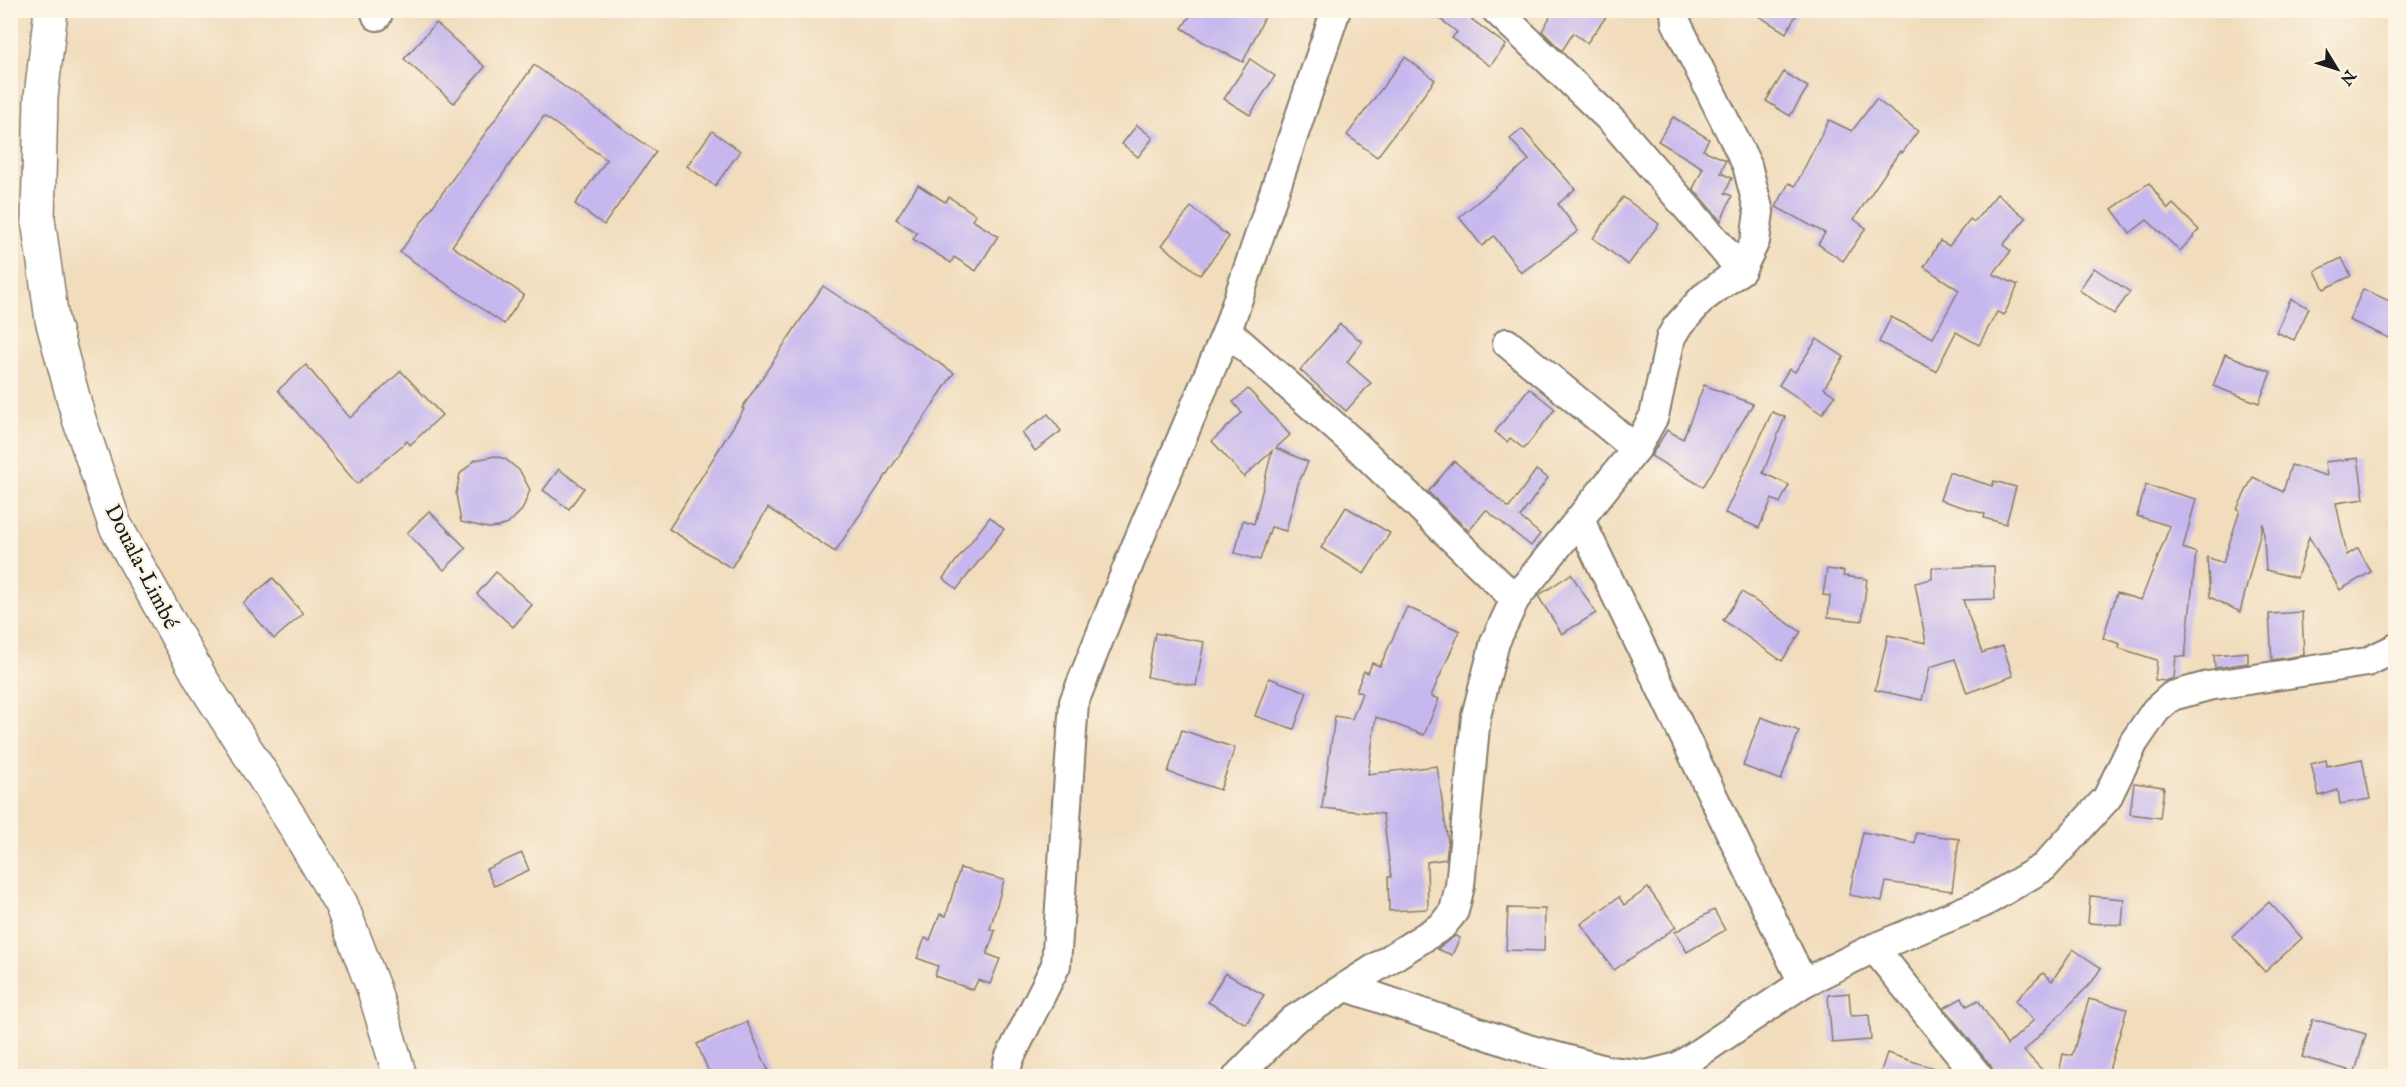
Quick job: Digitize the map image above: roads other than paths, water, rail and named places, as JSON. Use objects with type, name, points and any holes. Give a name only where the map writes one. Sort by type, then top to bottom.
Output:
[{"type":"highway","name":"Douala-Limbé","points":[[51,10],[41,97],[38,219],[52,320],[79,419],[115,525],[201,679],[286,812],[341,904],[374,990],[400,1077]]},
{"type":"street","points":[[1005,1077],[1010,1059],[1056,965],[1074,702],[1134,551],[1227,331],[1336,10]]},
{"type":"street","points":[[1496,10],[1613,122],[1741,270]]},
{"type":"street","points":[[1238,1077],[1293,1020],[1442,926],[1454,911],[1460,886],[1476,716],[1495,642],[1515,599],[1636,449],[1654,416],[1668,348],[1677,327],[1703,298],[1741,270],[1755,241],[1759,212],[1747,165],[1676,22],[1675,10]]},
{"type":"street","points":[[1227,331],[1356,445],[1515,599]]},
{"type":"street","points":[[1507,343],[1636,449]]},
{"type":"street","points":[[1580,520],[1803,983]]},
{"type":"street","points":[[1347,987],[1528,1049],[1609,1074],[1646,1075],[1678,1067],[1803,983],[1874,948],[1983,903],[2044,867],[2107,798],[2134,742],[2156,710],[2172,696],[2208,686],[2367,662],[2396,648]]},
{"type":"street","points":[[1874,948],[1978,1077]]}]
